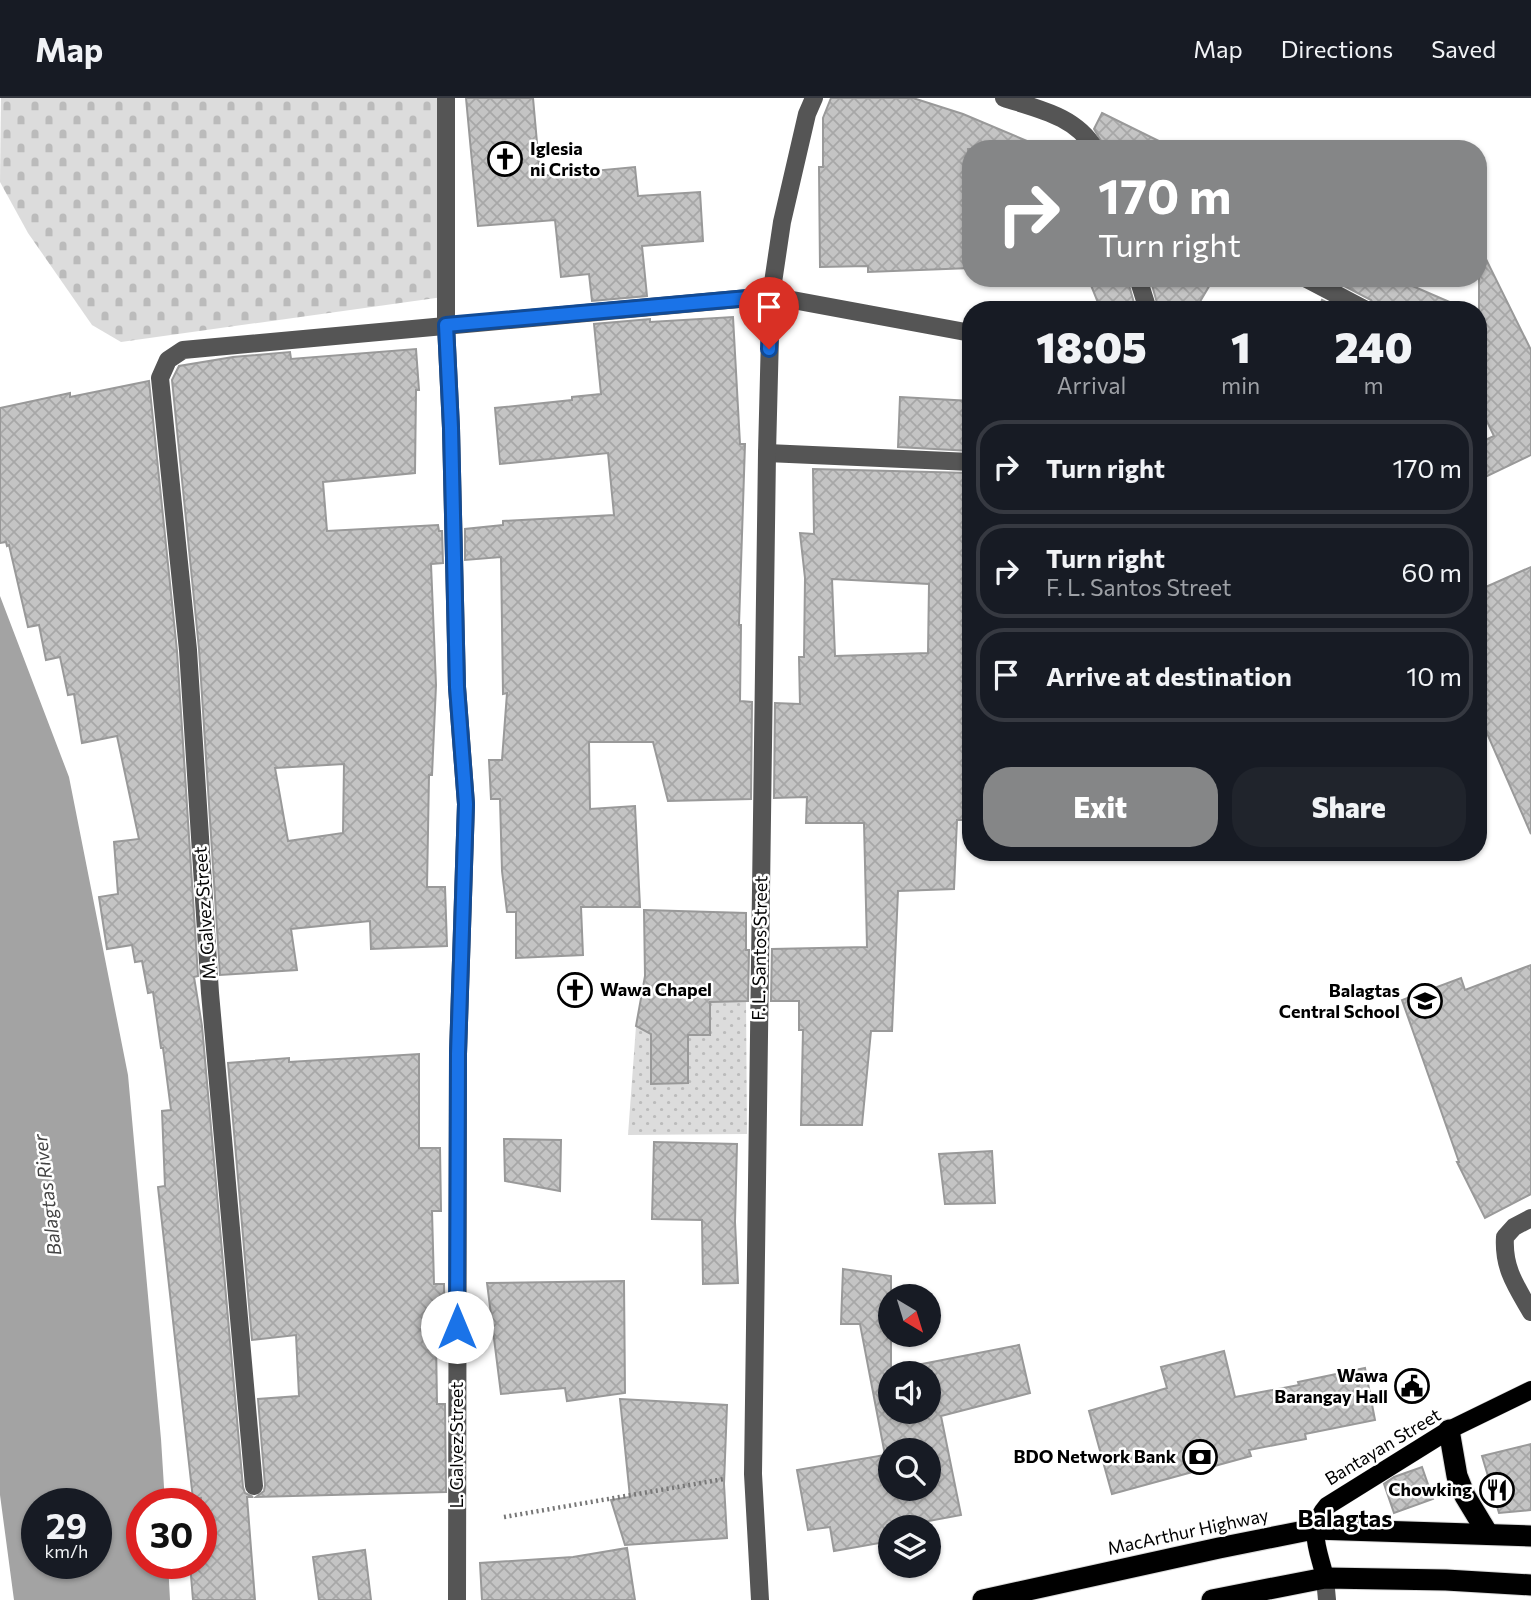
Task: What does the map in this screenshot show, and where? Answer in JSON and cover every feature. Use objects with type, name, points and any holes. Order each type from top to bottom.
[{"type":"highway","points":[[1449,1430],[1457,1476],[1465,1496],[1488,1534]]},
{"type":"highway","name":"MacArthur Highway","points":[[983,1600],[1314,1530],[1531,1536]]},
{"type":"highway","points":[[1212,1600],[1325,1578],[1446,1580],[1531,1585]]},
{"type":"main road","name":"Bantayan Street","points":[[1314,1530],[1318,1516],[1327,1506],[1449,1430],[1531,1390]]},
{"type":"main road","points":[[1314,1530],[1325,1578]]},
{"type":"street","name":"L. Galvez Street","points":[[446,98],[446,325],[457,687],[466,804],[458,1054],[457,1600]]},
{"type":"street","name":"F. L. Santos Street","points":[[760,1600],[753,1474],[771,296],[782,222],[807,114],[814,98]]},
{"type":"street","points":[[1004,98],[1057,115],[1080,128],[1089,140]]},
{"type":"street","points":[[1322,287],[1349,301]]},
{"type":"street","points":[[446,325],[771,296],[962,331]]},
{"type":"street","name":"M. Galvez Street","points":[[254,1486],[210,993],[188,650],[160,378],[168,360],[183,350],[446,325]]},
{"type":"street","points":[[767,453],[962,462]]},
{"type":"street","points":[[1531,1218],[1514,1227],[1505,1237],[1504,1255],[1510,1274],[1531,1312]]},
{"type":"street","points":[[1325,1578],[1327,1600]]},
{"type":"path","points":[[504,1517],[753,1474]]},
{"type":"green space","points":[[1,98],[441,98],[450,296],[121,342],[92,325],[28,233],[0,182]]},
{"type":"green space","points":[[746,1001],[747,1134],[628,1135],[636,1026],[651,1034],[688,1083],[688,1035],[710,1002]]},
{"type":"water","name":"Balagtas River","points":[[0,596],[69,777],[128,1075],[164,1488],[126,1488],[126,1579],[169,1579],[170,1600],[14,1600],[0,1495]]},
{"type":"building","points":[[466,98],[533,98],[540,176],[635,167],[638,196],[700,192],[703,241],[642,246],[647,296],[592,301],[589,274],[561,277],[555,220],[478,226]]},
{"type":"building","points":[[831,98],[913,98],[963,114],[1025,140],[962,140],[962,268],[868,272],[868,266],[820,267],[819,167],[823,167],[823,118]]},
{"type":"building","points":[[1102,113],[1157,140],[1101,140],[1094,129]]},
{"type":"building","points":[[1487,261],[1531,350],[1531,455],[1487,476],[1487,439],[1494,436],[1487,422],[1487,301],[1479,301],[1479,287],[1487,287]]},
{"type":"building","points":[[1092,287],[1130,287],[1133,301],[1097,301]]},
{"type":"building","points":[[1153,287],[1209,287],[1200,301],[1156,301]]},
{"type":"building","points":[[1346,287],[1415,287],[1447,301],[1372,301]]},
{"type":"building","points":[[733,317],[740,444],[745,444],[739,625],[740,701],[752,702],[751,799],[668,801],[653,742],[589,742],[590,809],[635,806],[640,907],[581,907],[583,955],[516,958],[516,912],[507,912],[502,871],[500,799],[491,799],[489,760],[502,760],[507,693],[503,694],[501,557],[465,560],[465,529],[503,525],[503,521],[614,515],[608,453],[500,464],[495,408],[572,400],[572,397],[601,394],[594,324],[650,319],[650,322]]},
{"type":"building","points":[[416,349],[419,390],[416,390],[415,473],[323,482],[327,531],[438,525],[439,531],[442,531],[443,563],[431,564],[436,685],[432,775],[429,775],[427,887],[445,887],[447,946],[371,949],[370,921],[291,929],[297,970],[220,975],[199,649],[172,380],[179,366],[233,357],[290,352],[291,359]],"holes":[[[344,764],[343,833],[288,841],[275,768]]]},
{"type":"building","points":[[149,381],[177,651],[198,976],[194,977],[202,1026],[243,1487],[245,1493],[253,1497],[247,1497],[255,1600],[193,1600],[191,1579],[217,1579],[217,1488],[192,1488],[158,1187],[165,1186],[162,1111],[171,1110],[153,992],[148,993],[142,961],[135,962],[132,945],[107,949],[99,897],[118,894],[114,842],[139,839],[117,736],[82,743],[74,694],[68,695],[60,657],[46,660],[39,625],[28,627],[9,545],[7,546],[6,542],[0,543],[0,408],[70,393],[70,397]]},
{"type":"building","points":[[900,397],[962,400],[962,451],[898,447]]},
{"type":"building","points":[[813,469],[962,473],[962,820],[957,820],[954,889],[898,891],[892,1031],[871,1031],[862,1125],[801,1125],[803,1030],[799,1030],[799,1001],[771,1001],[772,949],[867,947],[864,823],[806,823],[807,797],[774,798],[775,703],[800,704],[799,657],[804,657],[805,578],[800,533],[814,534]],"holes":[[[832,579],[929,584],[928,653],[835,656]]]},
{"type":"building","points":[[1531,567],[1531,834],[1487,733],[1487,586]]},
{"type":"building","points":[[644,910],[746,913],[746,950],[749,950],[748,1001],[710,1002],[710,1035],[688,1035],[688,1083],[651,1084],[651,1034],[636,1026],[645,976]]},
{"type":"building","points":[[1531,965],[1531,1194],[1485,1218],[1457,1162],[1402,1000],[1461,978],[1465,990]]},
{"type":"building","points":[[419,1054],[419,1148],[440,1148],[441,1211],[432,1211],[434,1284],[444,1284],[445,1338],[436,1339],[437,1404],[445,1404],[446,1492],[256,1497],[264,1491],[265,1485],[258,1399],[299,1396],[296,1335],[252,1340],[228,1063],[289,1058],[289,1062]]},
{"type":"building","points":[[504,1139],[561,1140],[560,1191],[505,1181]]},
{"type":"building","points":[[654,1142],[737,1144],[735,1222],[738,1283],[703,1284],[702,1220],[652,1219]]},
{"type":"building","points":[[992,1151],[995,1203],[945,1204],[939,1154]]},
{"type":"building","points":[[843,1269],[891,1276],[891,1284],[878,1284],[878,1348],[891,1348],[891,1361],[878,1361],[878,1418],[860,1324],[841,1324]]},
{"type":"building","points":[[624,1281],[625,1393],[567,1401],[565,1388],[501,1394],[487,1283]]},
{"type":"building","points":[[1019,1345],[1030,1393],[941,1416],[941,1361],[937,1361]]},
{"type":"building","points":[[1224,1351],[1235,1397],[1299,1385],[1298,1382],[1365,1368],[1375,1420],[1305,1434],[1306,1439],[1249,1450],[1251,1456],[1112,1494],[1089,1411],[1167,1388],[1161,1367]]},
{"type":"building","points":[[620,1399],[727,1405],[724,1484],[727,1538],[625,1545],[611,1500],[630,1497]]},
{"type":"building","points":[[941,1416],[961,1515],[941,1519],[941,1515],[878,1515],[878,1543],[834,1551],[830,1527],[808,1530],[797,1470],[878,1456],[878,1501],[941,1501],[941,1438],[882,1438],[879,1424],[941,1424]]},
{"type":"building","points":[[1531,1444],[1531,1510],[1499,1513],[1482,1456]]},
{"type":"building","points":[[1422,1467],[1433,1499],[1394,1513],[1384,1484],[1394,1477]]},
{"type":"building","points":[[627,1548],[635,1600],[482,1600],[480,1563],[573,1557]]},
{"type":"building","points":[[365,1550],[371,1600],[319,1600],[313,1557]]},
{"type":"place","name":"Iglesia ni Cristo","points":[[505,159]]},
{"type":"place","name":"Wawa Chapel","points":[[575,990]]},
{"type":"place","name":"Balagtas Central School","points":[[1425,1001]]},
{"type":"place","name":"Wawa Barangay Hall","points":[[1412,1386]]},
{"type":"place","name":"BDO Network Bank","points":[[1200,1457]]},
{"type":"place","name":"Chowking","points":[[1497,1490]]},
{"type":"district","name":"Balagtas","points":[[1345,1519]]},
{"type":"route","points":[[457,1327],[458,1054],[466,804],[457,687],[446,325],[771,296],[769,349]]}]
